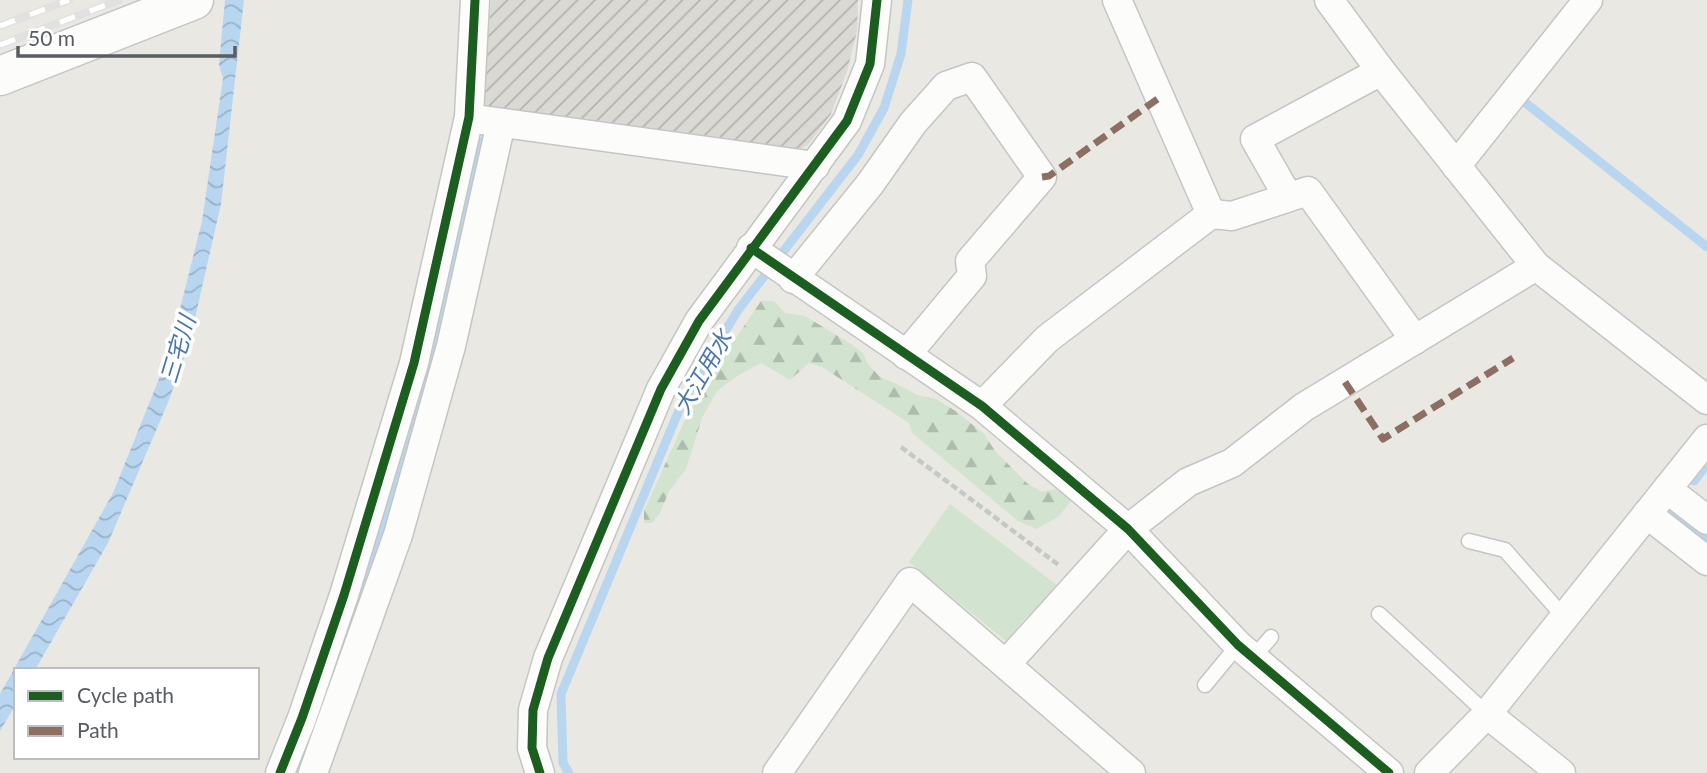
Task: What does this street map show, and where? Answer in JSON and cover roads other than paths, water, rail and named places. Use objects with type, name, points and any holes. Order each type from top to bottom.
[{"type":"street","points":[[0,76],[194,0]]},
{"type":"street","points":[[280,773],[302,719],[344,595],[414,363],[468,117],[475,0]]},
{"type":"street","points":[[770,263],[815,166],[847,121],[870,64],[877,0]]},
{"type":"street","points":[[1117,0],[1211,214]]},
{"type":"street","points":[[1329,0],[1381,71],[1536,266],[1707,400]]},
{"type":"street","points":[[1456,166],[1588,0]]},
{"type":"street","points":[[1288,197],[1255,139],[1381,71]]},
{"type":"street","points":[[540,773],[532,748],[533,710],[548,658],[661,389],[699,321],[870,184],[913,123],[946,86],[972,77],[1042,177],[970,261],[972,276],[906,355]]},
{"type":"street","points":[[468,117],[815,166]]},
{"type":"street","points":[[313,773],[398,535],[451,346],[500,123]]},
{"type":"street","points":[[982,406],[1046,339],[1211,214],[1232,216],[1308,191],[1415,340]]},
{"type":"street","points":[[770,263],[982,406],[1128,529],[1389,773]]},
{"type":"street","points":[[1006,664],[1128,529],[1188,482],[1232,463],[1304,407],[1536,266]]},
{"type":"street","points":[[1429,773],[1487,714],[1707,439]]},
{"type":"street","points":[[1667,489],[1707,520]]},
{"type":"street","points":[[1647,514],[1707,561]]},
{"type":"street","points":[[777,773],[910,582],[1131,773]]},
{"type":"street","points":[[1487,714],[1561,773]]},
{"type":"lane","points":[[1469,541],[1505,550],[1564,617]]},
{"type":"lane","points":[[1379,614],[1487,714]]},
{"type":"lane","points":[[1205,685],[1254,646]]},
{"type":"water","name":"三宅川","points":[[225,0],[244,0],[221,204],[190,340],[169,400],[108,543],[36,668],[15,668],[113,493],[161,374],[202,221],[223,78],[219,65]]},
{"type":"water","points":[[14,669],[14,707],[0,731],[0,694]]},
{"type":"waterway","name":"大江用水","points":[[569,773],[563,763],[561,694],[682,403],[738,310],[858,155],[884,108],[901,54],[908,0]]},
{"type":"waterway","points":[[1527,104],[1707,247]]},
{"type":"waterway","points":[[337,658],[369,572],[436,350],[483,141]]},
{"type":"waterway","points":[[1694,481],[1707,464]]},
{"type":"waterway","points":[[1671,510],[1707,538]]},
{"type":"railway","points":[[0,26],[69,0]]},
{"type":"railway","points":[[0,45],[119,0]]}]
